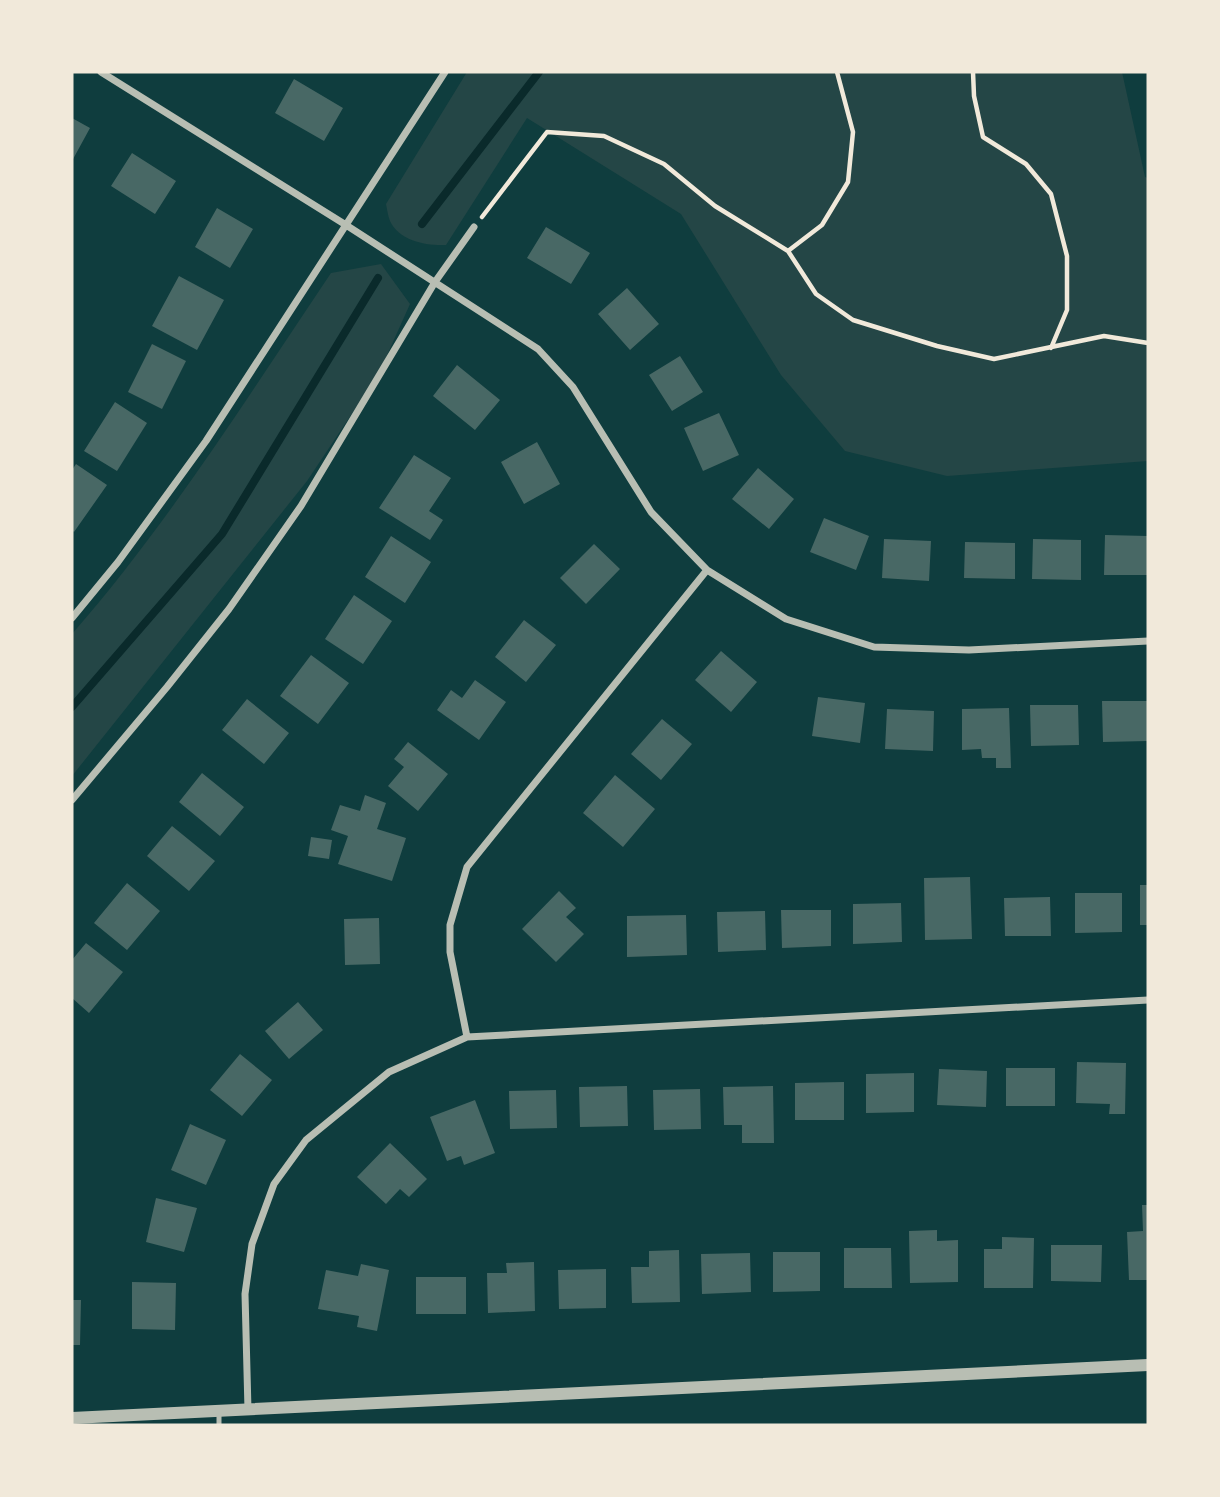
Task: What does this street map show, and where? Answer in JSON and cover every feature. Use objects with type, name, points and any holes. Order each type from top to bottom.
[{"type":"street","points":[[101,72],[538,349],[573,387],[651,512],[707,569],[786,619],[874,647],[969,650],[1148,641]]},
{"type":"street","points":[[72,618],[118,562],[206,441],[445,72]]},
{"type":"street","points":[[72,800],[229,609],[301,506],[435,282],[474,227]]},
{"type":"street","points":[[467,1037],[450,952],[450,925],[467,867],[707,569]]},
{"type":"street","points":[[248,1410],[245,1294],[252,1244],[274,1184],[306,1140],[388,1072],[467,1037],[1148,1000]]},
{"type":"street","points":[[72,1418],[1148,1364]]},
{"type":"lane","points":[[219,1411],[219,1425]]},
{"type":"path","points":[[788,251],[822,225],[848,182],[853,132],[837,72]]},
{"type":"path","points":[[973,72],[974,96],[983,137],[1026,164],[1051,194],[1067,256],[1067,310],[1050,348]]},
{"type":"path","points":[[474,227],[547,132],[604,136],[664,164],[715,206],[788,251],[816,294],[853,320],[937,346],[994,359],[1104,336],[1148,343]]},
{"type":"shaded area","points":[[467,72],[1122,72],[1145,177],[1148,178],[1148,461],[947,476],[845,451],[781,375],[681,214],[527,118],[446,245],[422,243],[407,238],[394,228],[386,204]]},
{"type":"shaded area","points":[[381,264],[410,304],[379,373],[307,481],[72,776],[72,634],[108,592],[175,503],[331,273]]},
{"type":"building","points":[[294,79],[343,108],[324,141],[275,113]]},
{"type":"building","points":[[72,118],[90,128],[72,161]]},
{"type":"building","points":[[132,153],[176,181],[155,214],[111,186]]},
{"type":"building","points":[[217,208],[253,229],[230,268],[195,247]]},
{"type":"building","points":[[546,227],[590,253],[571,284],[527,258]]},
{"type":"building","points":[[179,276],[224,300],[197,350],[152,326]]},
{"type":"building","points":[[627,288],[659,324],[630,350],[598,314]]},
{"type":"building","points":[[152,344],[186,361],[162,409],[128,392]]},
{"type":"building","points":[[680,356],[703,392],[672,411],[649,375]]},
{"type":"building","points":[[457,365],[500,400],[475,430],[433,396]]},
{"type":"building","points":[[115,402],[147,423],[117,471],[84,451]]},
{"type":"building","points":[[719,413],[739,455],[703,471],[684,428]]},
{"type":"building","points":[[537,442],[560,484],[524,504],[501,462]]},
{"type":"building","points":[[414,455],[451,478],[429,511],[443,520],[430,540],[379,508]]},
{"type":"building","points":[[76,464],[107,485],[74,532],[72,470]]},
{"type":"building","points":[[758,468],[794,499],[769,529],[732,499]]},
{"type":"building","points":[[824,518],[869,536],[856,570],[810,552]]},
{"type":"building","points":[[1105,535],[1148,536],[1148,575],[1104,575]]},
{"type":"building","points":[[391,536],[431,562],[405,603],[365,577]]},
{"type":"building","points":[[884,539],[931,541],[929,581],[882,578]]},
{"type":"building","points":[[1033,539],[1081,540],[1081,580],[1032,579]]},
{"type":"building","points":[[965,542],[1015,543],[1015,579],[964,578]]},
{"type":"building","points":[[594,544],[620,569],[586,604],[560,578]]},
{"type":"building","points":[[354,595],[392,621],[363,664],[325,639]]},
{"type":"building","points":[[524,620],[556,645],[526,682],[495,657]]},
{"type":"building","points":[[721,651],[757,682],[731,712],[695,680]]},
{"type":"building","points":[[311,655],[349,683],[318,724],[280,696]]},
{"type":"building","points":[[475,680],[506,702],[479,740],[437,710],[451,690],[462,698]]},
{"type":"building","points":[[818,697],[865,703],[860,743],[812,736]]},
{"type":"building","points":[[247,699],[289,733],[264,764],[222,730]]},
{"type":"building","points":[[1102,701],[1148,701],[1148,741],[1103,742]]},
{"type":"building","points":[[1030,705],[1078,705],[1079,745],[1031,746]]},
{"type":"building","points":[[1009,708],[1011,768],[996,768],[996,758],[982,758],[981,749],[962,750],[962,709]]},
{"type":"building","points":[[887,709],[934,711],[933,751],[885,749]]},
{"type":"building","points":[[662,719],[692,744],[661,780],[631,754]]},
{"type":"building","points":[[408,742],[448,774],[418,811],[388,786],[404,767],[394,759]]},
{"type":"building","points":[[202,773],[244,807],[220,836],[179,802]]},
{"type":"building","points":[[615,775],[655,809],[623,847],[583,813]]},
{"type":"building","points":[[365,795],[386,803],[377,829],[406,838],[392,881],[338,864],[348,836],[331,830],[340,805],[360,811]]},
{"type":"building","points":[[172,826],[215,861],[189,891],[147,856]]},
{"type":"building","points":[[311,837],[332,840],[329,859],[308,856]]},
{"type":"building","points":[[970,877],[972,939],[925,940],[924,878]]},
{"type":"building","points":[[127,883],[160,911],[127,950],[94,923]]},
{"type":"building","points":[[1140,885],[1148,885],[1148,925],[1140,925]]},
{"type":"building","points":[[559,891],[576,908],[566,917],[584,934],[556,962],[522,929]]},
{"type":"building","points":[[1075,893],[1122,893],[1122,932],[1075,933]]},
{"type":"building","points":[[1050,897],[1051,936],[1005,936],[1004,898]]},
{"type":"building","points":[[901,903],[902,942],[853,944],[853,904]]},
{"type":"building","points":[[781,910],[831,910],[831,946],[782,948]]},
{"type":"building","points":[[765,911],[766,950],[718,952],[717,912]]},
{"type":"building","points":[[686,915],[687,955],[627,957],[627,916]]},
{"type":"building","points":[[379,918],[380,964],[345,965],[344,919]]},
{"type":"building","points":[[86,943],[123,972],[89,1013],[72,998],[72,960]]},
{"type":"building","points":[[298,1002],[323,1030],[289,1059],[265,1031]]},
{"type":"building","points":[[240,1054],[272,1080],[242,1116],[210,1090]]},
{"type":"building","points":[[1077,1062],[1126,1063],[1125,1114],[1109,1114],[1110,1104],[1076,1103]]},
{"type":"building","points":[[1006,1068],[1055,1068],[1055,1106],[1006,1106]]},
{"type":"building","points":[[939,1069],[987,1071],[986,1107],[937,1105]]},
{"type":"building","points":[[914,1073],[914,1112],[866,1113],[866,1074]]},
{"type":"building","points":[[844,1082],[844,1120],[795,1120],[795,1083]]},
{"type":"building","points":[[627,1086],[628,1126],[580,1127],[579,1087]]},
{"type":"building","points":[[773,1086],[774,1143],[742,1143],[742,1125],[724,1125],[723,1087]]},
{"type":"building","points":[[700,1089],[701,1129],[654,1130],[653,1090]]},
{"type":"building","points":[[556,1090],[557,1128],[510,1129],[509,1091]]},
{"type":"building","points":[[475,1100],[495,1153],[464,1165],[461,1156],[447,1161],[430,1117]]},
{"type":"building","points":[[190,1124],[226,1140],[206,1185],[171,1170]]},
{"type":"building","points":[[390,1143],[427,1179],[409,1197],[400,1189],[386,1204],[357,1177]]},
{"type":"building","points":[[156,1198],[197,1208],[184,1252],[146,1242]]},
{"type":"building","points":[[1142,1205],[1148,1205],[1148,1280],[1129,1280],[1127,1232],[1143,1231]]},
{"type":"building","points":[[937,1230],[937,1241],[958,1240],[958,1282],[910,1283],[909,1231]]},
{"type":"building","points":[[1002,1237],[1034,1238],[1033,1288],[984,1288],[984,1249],[1002,1249]]},
{"type":"building","points":[[1051,1245],[1102,1245],[1101,1282],[1051,1281]]},
{"type":"building","points":[[844,1248],[891,1248],[892,1288],[844,1288]]},
{"type":"building","points":[[679,1250],[680,1302],[632,1303],[631,1267],[649,1267],[649,1251]]},
{"type":"building","points":[[773,1252],[820,1252],[820,1291],[773,1292]]},
{"type":"building","points":[[750,1253],[751,1292],[702,1294],[701,1254]]},
{"type":"building","points":[[534,1262],[535,1311],[488,1313],[487,1273],[507,1273],[506,1263]]},
{"type":"building","points":[[361,1264],[389,1270],[377,1331],[357,1327],[359,1316],[318,1309],[326,1270],[358,1276]]},
{"type":"building","points":[[606,1269],[606,1308],[559,1309],[558,1270]]},
{"type":"building","points":[[416,1277],[466,1277],[466,1314],[416,1314]]},
{"type":"building","points":[[132,1282],[176,1283],[175,1330],[132,1329]]},
{"type":"building","points":[[72,1300],[81,1300],[80,1345],[72,1345]]},
{"type":"waterway","points":[[422,224],[539,72]]},
{"type":"waterway","points":[[72,707],[222,534],[378,278]]}]
